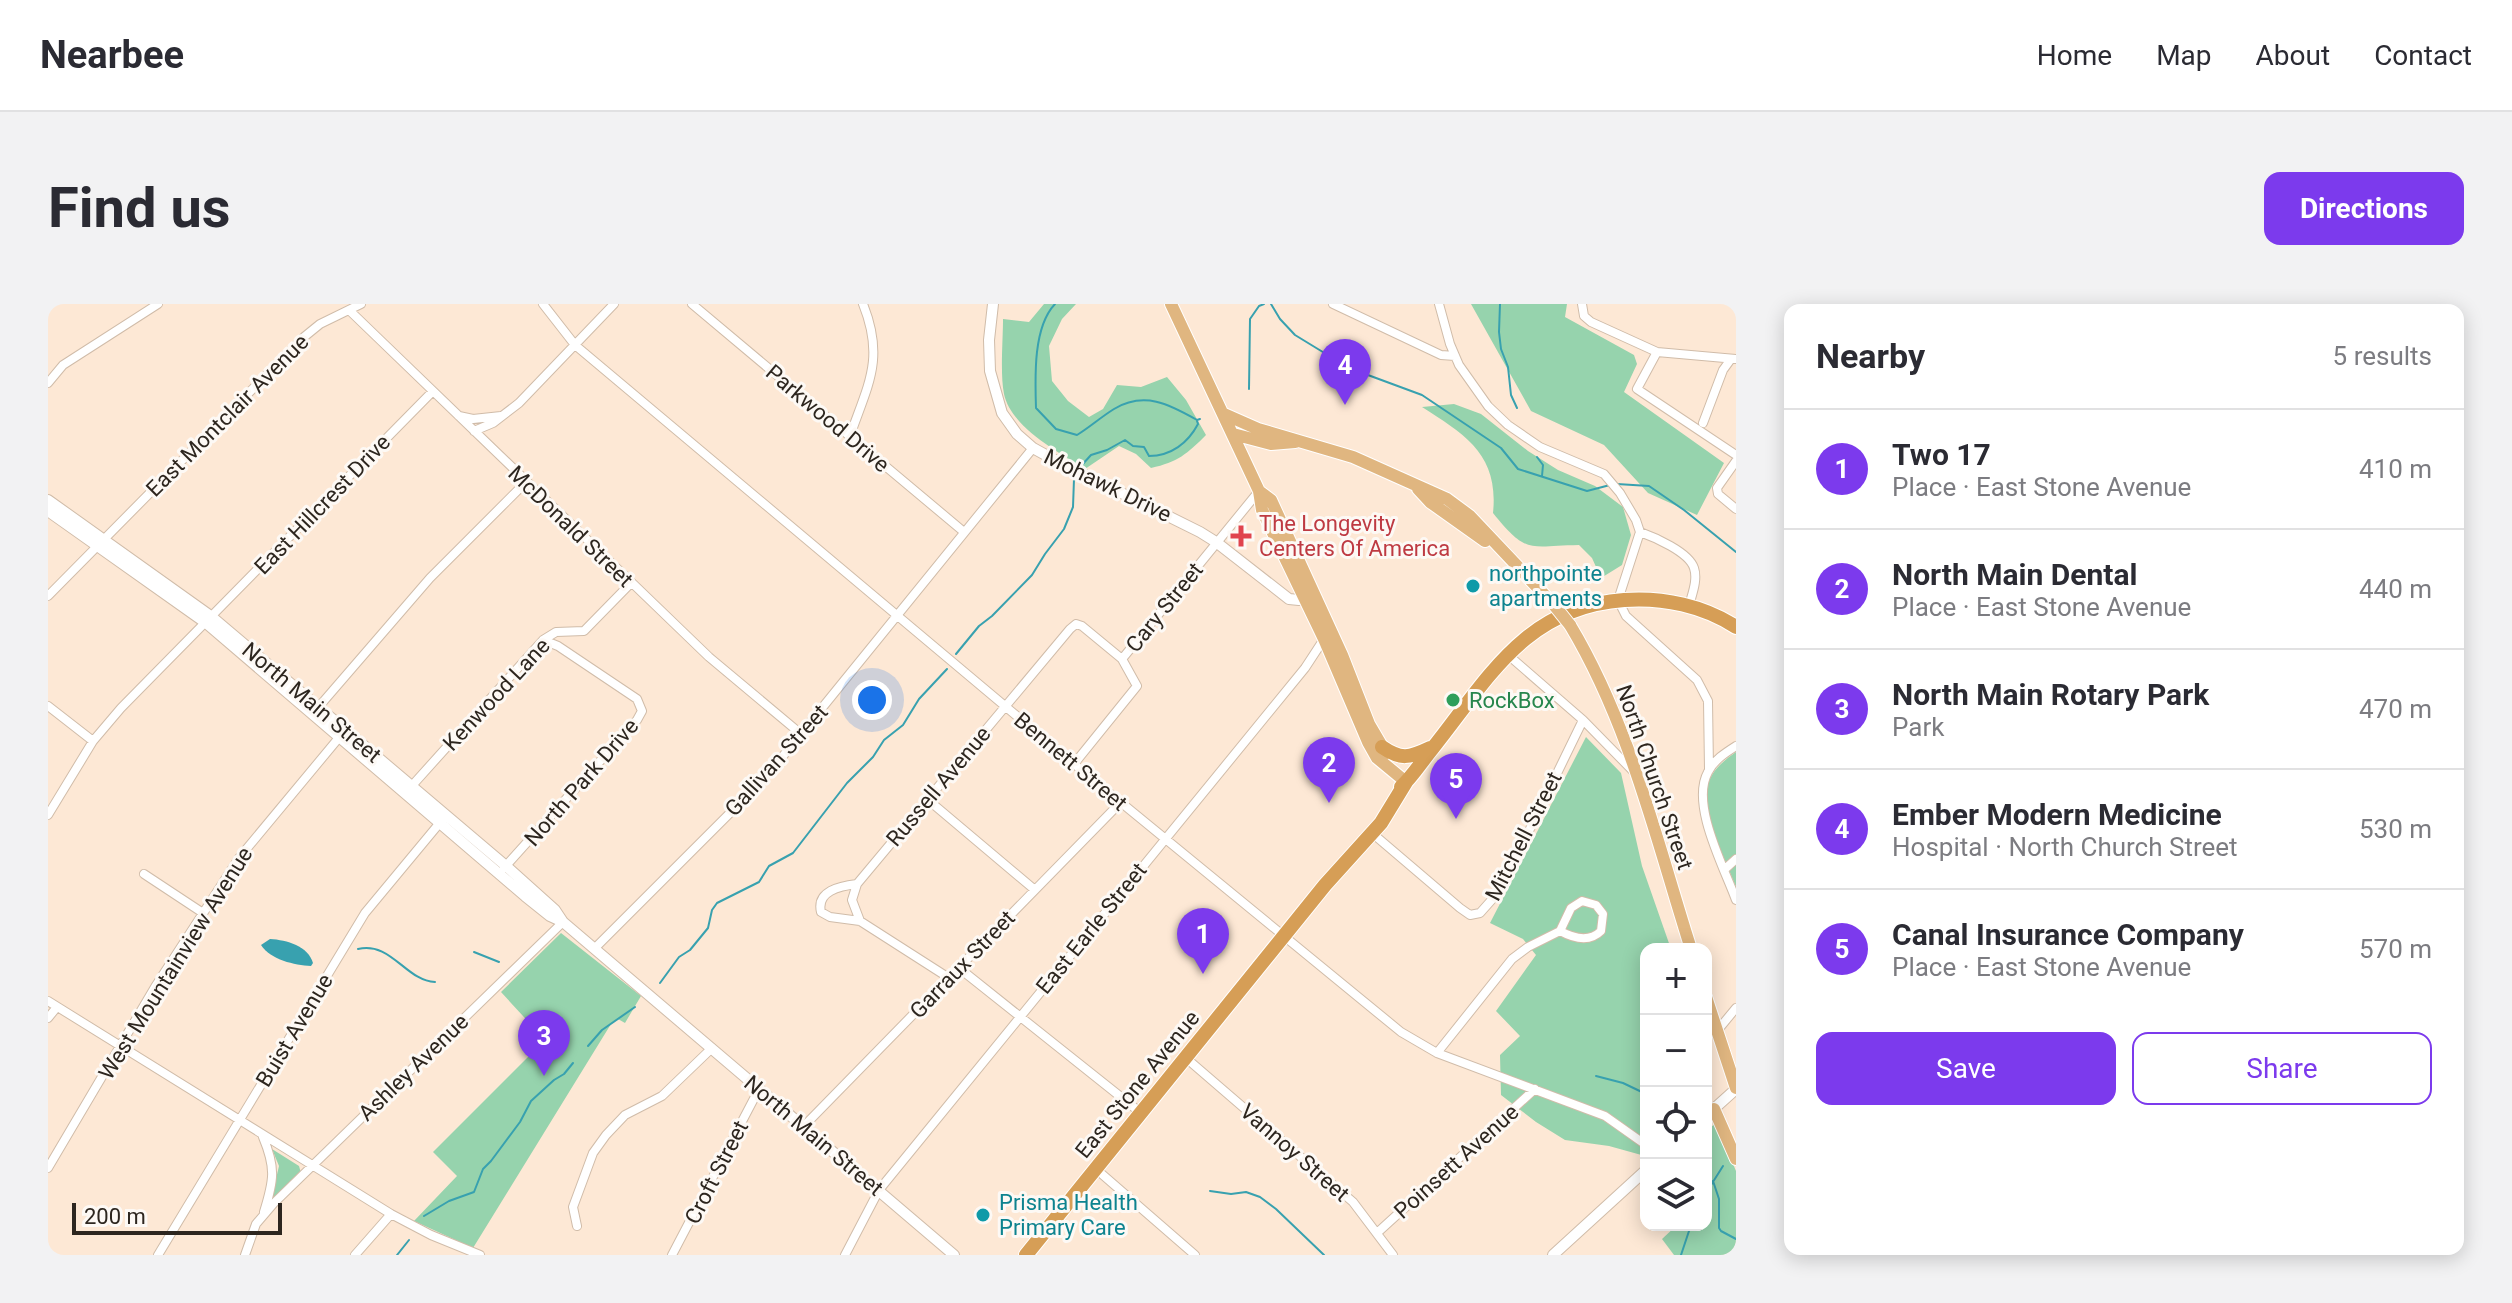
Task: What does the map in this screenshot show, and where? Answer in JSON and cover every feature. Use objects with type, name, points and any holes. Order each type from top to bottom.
[{"type":"highway","name":"East Stone Avenue","points":[[1341,866],[1368,825],[1507,654],[1548,622],[1580,608],[1618,600],[1649,599],[1689,606],[1736,627]]},
{"type":"highway","points":[[1382,747],[1397,757],[1416,755],[1434,747]]},
{"type":"highway","name":"East Stone Avenue","points":[[1026,1255],[1341,866],[1372,833],[1406,782]]},
{"type":"main road","points":[[1171,304],[1259,491],[1262,510],[1310,596],[1369,724],[1406,782]]},
{"type":"main road","name":"North Church Street","points":[[1224,414],[1258,429],[1365,462],[1447,499],[1470,516],[1554,605],[1570,625],[1613,707],[1689,943]]},
{"type":"main road","name":"North Church Street","points":[[1233,434],[1271,444],[1302,441]]},
{"type":"main road","name":"North Church Street","points":[[1417,487],[1439,509],[1489,544],[1506,552]]},
{"type":"main road","points":[[1439,509],[1444,505],[1449,507],[1485,532]]},
{"type":"main road","points":[[1310,596],[1324,639],[1368,742],[1377,758],[1406,782]]},
{"type":"main road","points":[[1712,1015],[1735,1085]]},
{"type":"main road","points":[[1712,1116],[1736,1159]]},
{"type":"street","points":[[48,383],[63,365],[158,304]]},
{"type":"street","name":"East Montclair Avenue","points":[[48,596],[304,337],[320,324],[361,304]]},
{"type":"street","name":"Bennett Street","points":[[543,304],[575,345],[1074,764],[1388,1022],[1437,1053],[1605,1116],[1640,1141]]},
{"type":"street","points":[[474,431],[519,403],[614,304]]},
{"type":"street","name":"Parkwood Drive","points":[[692,304],[964,532]]},
{"type":"street","points":[[850,436],[875,357],[873,330],[863,304]]},
{"type":"street","name":"Mohawk Drive","points":[[993,304],[989,355],[993,386],[1008,423],[1033,448],[1174,517],[1216,542],[1289,599],[1299,600],[1310,596]]},
{"type":"street","points":[[1333,304],[1441,355],[1455,356]]},
{"type":"street","points":[[1439,304],[1455,356],[1477,393],[1508,425],[1551,453],[1598,471],[1610,480],[1636,520],[1640,532],[1618,600],[1626,616],[1697,680],[1708,701],[1709,769]]},
{"type":"street","points":[[1582,304],[1584,316],[1591,322],[1657,352],[1733,359]]},
{"type":"street","name":"McDonald Street","points":[[349,310],[709,657],[801,734]]},
{"type":"street","points":[[1657,352],[1637,389],[1736,458],[1717,488],[1718,494],[1736,509]]},
{"type":"street","points":[[1703,423],[1723,370],[1733,359]]},
{"type":"street","name":"East Hillcrest Drive","points":[[48,815],[93,741],[121,708],[433,391]]},
{"type":"street","points":[[458,416],[473,419],[502,416]]},
{"type":"street","name":"Gallivan Street","points":[[595,948],[751,792],[1033,448]]},
{"type":"street","points":[[315,711],[441,566],[526,482]]},
{"type":"street","name":"Cary Street","points":[[1074,764],[1135,690],[1136,681],[1122,659],[1259,491]]},
{"type":"street","name":"North Main Street","points":[[48,500],[100,542],[209,620],[503,870],[555,910],[563,922],[954,1255]]},
{"type":"street","name":"North Main Street","points":[[48,511],[100,542]]},
{"type":"street","points":[[1640,532],[1663,542],[1691,562],[1695,570],[1689,606]]},
{"type":"street","name":"Kenwood Lane","points":[[408,790],[543,640],[556,632],[584,631],[631,583]]},
{"type":"street","name":"Russell Avenue","points":[[860,921],[824,916],[819,908],[821,899],[832,891],[857,884],[1070,629],[1076,624],[1082,626],[1122,659]]},
{"type":"street","name":"East Earle Street","points":[[845,1255],[879,1190],[1305,668],[1324,639]]},
{"type":"street","name":"North Park Drive","points":[[503,870],[642,711],[637,699],[558,646],[543,640]]},
{"type":"street","points":[[1507,654],[1583,720],[1637,775]]},
{"type":"street","points":[[1305,668],[1324,659],[1335,664]]},
{"type":"street","points":[[48,706],[93,741]]},
{"type":"street","name":"Mitchell Street","points":[[1372,833],[1460,908],[1474,916],[1485,909],[1496,895],[1583,720]]},
{"type":"street","name":"West Mountainview Avenue","points":[[48,1168],[149,998],[249,844],[343,734]]},
{"type":"street","points":[[1736,746],[1709,769],[1703,783],[1702,802],[1736,900]]},
{"type":"street","points":[[927,799],[1035,890]]},
{"type":"street","name":"Garraux Street","points":[[804,1126],[1121,802]]},
{"type":"street","name":"Buist Avenue","points":[[158,1255],[365,913],[443,819]]},
{"type":"street","points":[[1725,869],[1736,859]]},
{"type":"street","points":[[144,874],[203,913]]},
{"type":"street","points":[[857,884],[852,900],[860,921],[949,978]]},
{"type":"street","points":[[1437,1053],[1512,959],[1560,931],[1571,908],[1582,901],[1596,905],[1603,914],[1601,931],[1591,938],[1575,937],[1560,931]]},
{"type":"street","name":"Ashley Avenue","points":[[245,1255],[256,1224],[264,1214],[563,922]]},
{"type":"street","points":[[959,968],[1141,1113]]},
{"type":"street","points":[[48,1001],[391,1214],[480,1255]]},
{"type":"street","points":[[48,1018],[57,1007]]},
{"type":"street","points":[[1717,1031],[1736,1008]]},
{"type":"street","points":[[577,1226],[573,1207],[593,1153],[606,1135],[625,1115],[662,1096],[712,1048]]},
{"type":"street","name":"Vannoy Street","points":[[1186,1058],[1353,1202],[1393,1255]]},
{"type":"street","points":[[1712,1110],[1735,1085]]},
{"type":"street","name":"Croft Street","points":[[672,1255],[759,1089]]},
{"type":"street","name":"Poinsett Avenue","points":[[1377,1233],[1535,1089]]},
{"type":"street","name":"Ashley Avenue","points":[[263,1136],[273,1170],[264,1214]]},
{"type":"street","points":[[1096,1169],[1195,1255]]},
{"type":"street","points":[[1553,1255],[1640,1175]]},
{"type":"street","points":[[355,1255],[391,1214]]},
{"type":"green space","points":[[1044,304],[1076,304],[1062,319],[1049,346],[1052,381],[1068,401],[1089,417],[1103,409],[1117,385],[1141,387],[1167,377],[1186,400],[1206,435],[1182,456],[1151,468],[1136,454],[1119,446],[1085,469],[1037,438],[1016,417],[1004,394],[1003,319],[1029,322]]},
{"type":"green space","points":[[1471,304],[1567,304],[1565,317],[1634,355],[1637,364],[1624,392],[1724,463],[1697,515],[1648,493],[1604,445],[1531,411]]},
{"type":"green space","points":[[1454,404],[1481,414],[1528,451],[1558,470],[1595,486],[1623,507],[1631,535],[1622,565],[1601,578],[1592,558],[1579,545],[1530,545],[1514,536],[1493,513],[1491,476],[1485,461],[1465,438],[1422,407]]},
{"type":"green space","points":[[1586,737],[1621,773],[1642,866],[1669,943],[1640,943],[1640,1155],[1609,1146],[1565,1140],[1501,1095],[1500,1055],[1520,1036],[1496,1011],[1536,955],[1523,939],[1490,923]]},
{"type":"green space","points":[[1736,752],[1736,887],[1709,814],[1707,791],[1713,773]]},
{"type":"green space","points":[[561,933],[641,996],[625,1023],[618,1019],[611,1024],[473,1248],[414,1221],[457,1176],[433,1152],[545,1040],[501,992]]},
{"type":"green space","points":[[1716,1123],[1736,1171],[1736,1255],[1674,1255],[1662,1239],[1671,1231],[1712,1231],[1712,1126]]},
{"type":"green space","points":[[272,1149],[299,1166],[301,1173],[270,1204],[279,1166]]},
{"type":"water","points":[[270,939],[296,945],[307,952],[313,963],[311,966],[277,958],[261,945]]},
{"type":"waterway","points":[[1055,304],[1039,339],[1035,382],[1036,408],[1056,429],[1077,435],[1114,409],[1146,400],[1200,419]]},
{"type":"waterway","points":[[1249,389],[1250,319],[1264,304]]},
{"type":"waterway","points":[[1271,304],[1295,335],[1349,368],[1422,395],[1501,448],[1518,469],[1587,491],[1610,485]]},
{"type":"waterway","points":[[1500,304],[1501,349],[1517,408]]},
{"type":"waterway","points":[[1081,466],[1091,455],[1125,440],[1133,446],[1144,447],[1149,456],[1165,454],[1184,442],[1194,431],[1197,421]]},
{"type":"waterway","points":[[1537,457],[1543,465],[1542,476]]},
{"type":"waterway","points":[[956,654],[979,626],[1032,575],[1064,529],[1073,507],[1074,479]]},
{"type":"waterway","points":[[1617,484],[1649,486],[1736,552]]},
{"type":"waterway","points":[[660,983],[679,957],[690,950],[708,928],[717,903],[759,882],[769,866],[793,853],[847,783],[873,757],[884,740],[903,725],[919,699],[947,669]]},
{"type":"waterway","points":[[358,949],[380,951],[415,975],[435,982]]},
{"type":"waterway","points":[[474,952],[499,962]]},
{"type":"waterway","points":[[588,1046],[602,1030],[635,1007]]},
{"type":"waterway","points":[[424,1216],[449,1201],[474,1192],[483,1169],[520,1122],[531,1101],[573,1063]]},
{"type":"waterway","points":[[1596,1076],[1640,1091]]},
{"type":"waterway","points":[[1712,1183],[1723,1166]]},
{"type":"waterway","points":[[1713,1181],[1719,1199],[1719,1228],[1736,1239]]},
{"type":"waterway","points":[[1210,1191],[1231,1194],[1246,1192],[1260,1197],[1324,1255]]},
{"type":"waterway","points":[[1681,1255],[1689,1231]]},
{"type":"waterway","points":[[397,1255],[409,1240]]},
{"type":"place","name":"Ember Modern Medicine","points":[[1345,405]]},
{"type":"place","name":"The Longevity Centers Of America","points":[[1241,536]]},
{"type":"place","name":"northpointe apartments","points":[[1473,586]]},
{"type":"place","name":"RockBox","points":[[1453,700]]},
{"type":"place","name":"North Main Dental","points":[[1329,803]]},
{"type":"place","name":"Canal Insurance Company","points":[[1456,819]]},
{"type":"place","name":"Two 17","points":[[1203,974]]},
{"type":"place","name":"North Main Rotary Park","points":[[544,1076]]},
{"type":"place","name":"Prisma Health Primary Care","points":[[983,1215]]}]
